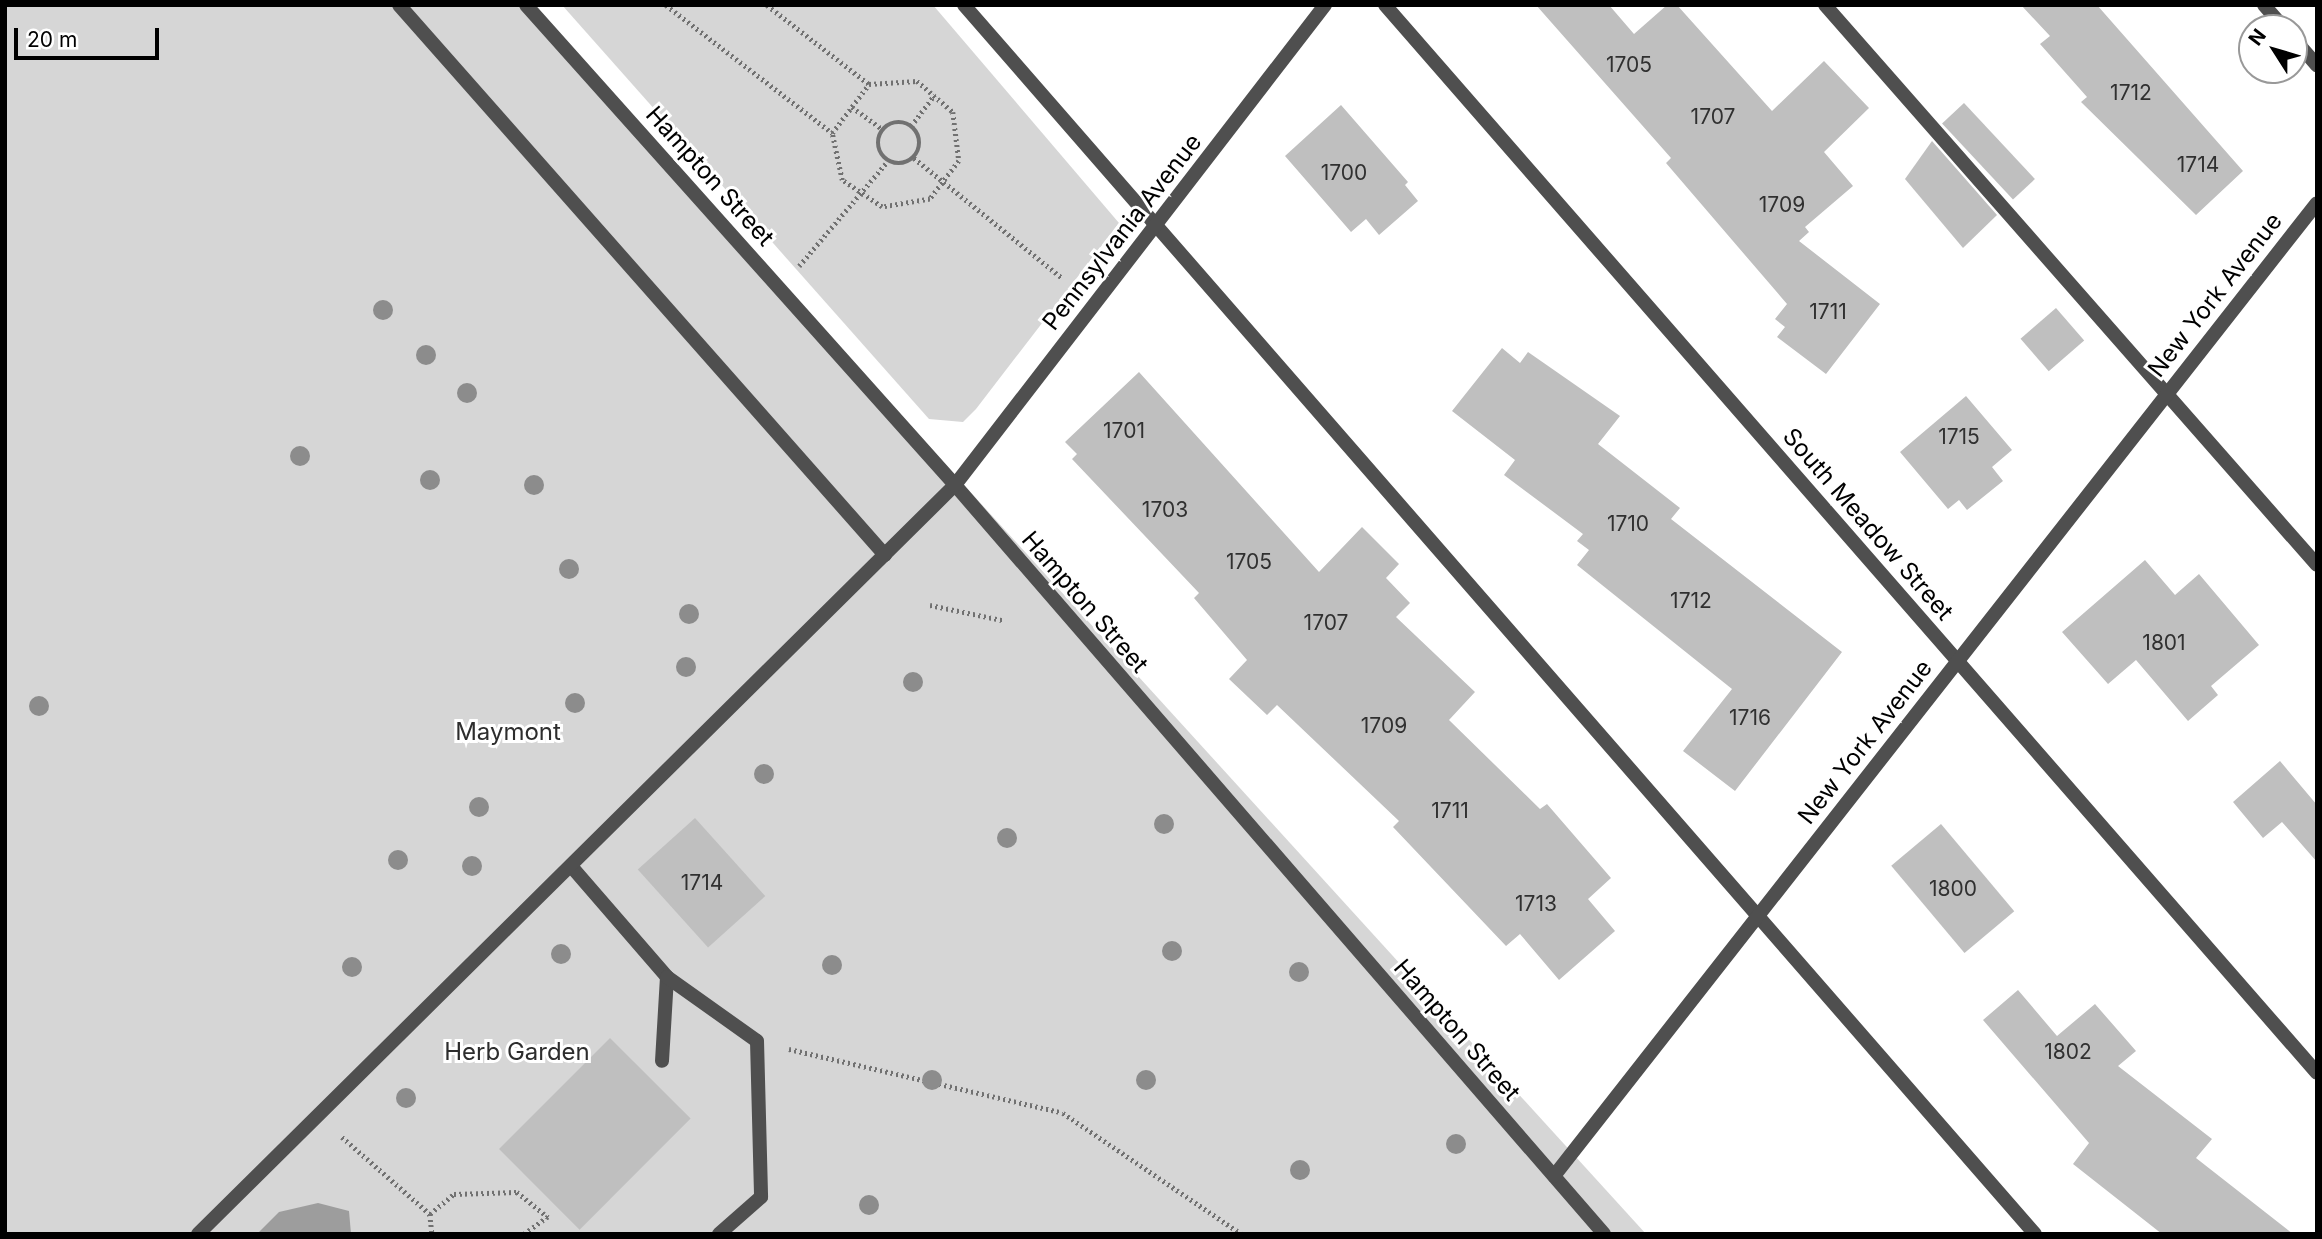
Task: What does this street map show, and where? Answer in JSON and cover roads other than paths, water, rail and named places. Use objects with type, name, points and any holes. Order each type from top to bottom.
[{"type":"street","points":[[399,5],[885,555]]},
{"type":"street","name":"Hampton Street","points":[[526,5],[955,485],[1604,1234]]},
{"type":"street","points":[[964,5],[2035,1234]]},
{"type":"street","name":"Pennsylvania Avenue","points":[[198,1234],[955,485],[1325,5]]},
{"type":"street","name":"South Meadow Street","points":[[1385,5],[2317,1073]]},
{"type":"street","points":[[1825,5],[2317,565]]},
{"type":"street","name":"New York Avenue","points":[[1554,1176],[2317,203]]},
{"type":"street","points":[[571,866],[667,977],[757,1041],[761,1197],[719,1234]]},
{"type":"street","points":[[662,1061],[667,977]]},
{"type":"park label","name":"Maymont","points":[[508,732]]},
{"type":"park label","name":"Herb Garden","points":[[517,1052]]}]
